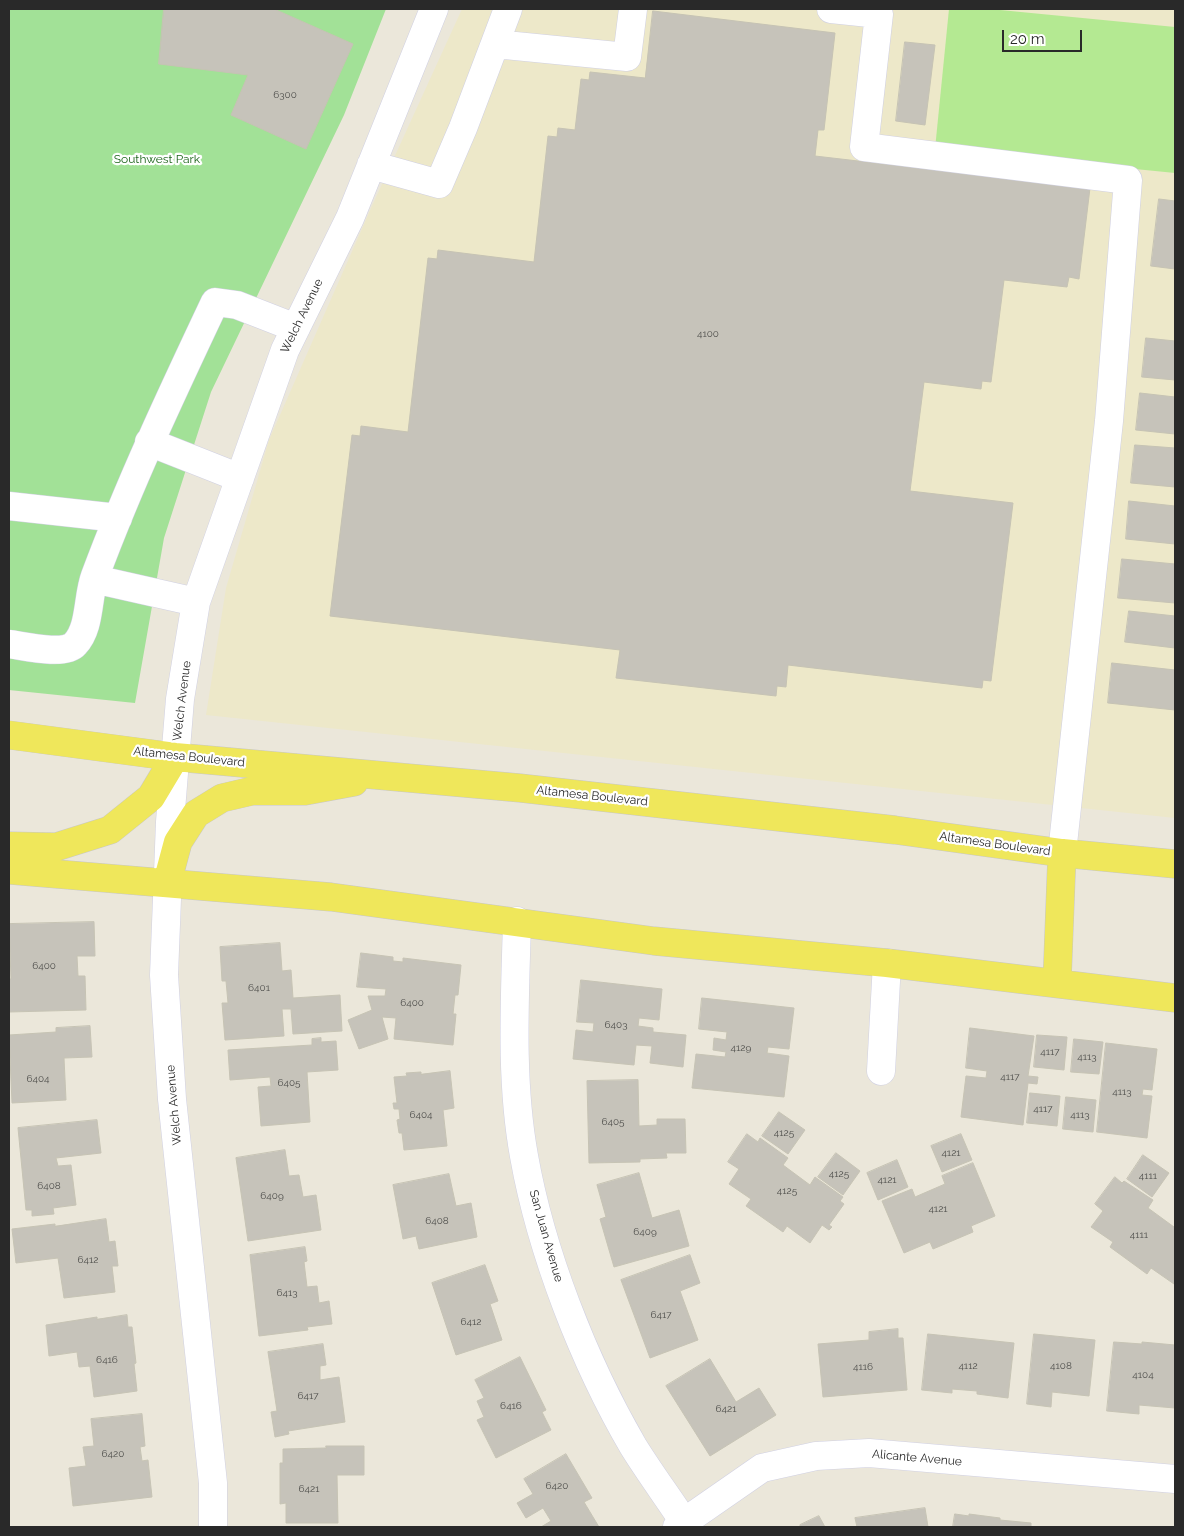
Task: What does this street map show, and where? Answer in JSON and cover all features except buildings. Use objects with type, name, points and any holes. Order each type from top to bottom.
[{"type":"main road","name":"Altamesa Boulevard","points":[[9,735],[175,757],[520,788],[896,830],[1062,853],[1175,864]]},
{"type":"main road","points":[[9,846],[56,847],[110,830],[151,797],[175,757]]},
{"type":"main road","points":[[167,883],[178,842],[196,814],[222,798],[252,791],[305,791],[388,776]]},
{"type":"main road","points":[[1057,984],[1062,853]]},
{"type":"main road","points":[[9,870],[331,897],[654,941],[887,963],[1175,998]]},
{"type":"street","name":"Welch Avenue","points":[[213,1527],[213,1484],[172,1100],[164,975],[170,822],[180,699],[196,602],[285,350],[350,218],[434,9]]},
{"type":"street","points":[[371,165],[439,184],[463,128],[508,9]]},
{"type":"street","points":[[494,44],[627,57],[633,9]]},
{"type":"street","points":[[831,9],[879,14],[864,147],[1128,180],[1109,421],[1062,853]]},
{"type":"street","points":[[9,644],[61,650],[74,646],[82,633],[94,579],[118,518],[149,442],[215,302],[237,305],[296,328]]},
{"type":"street","points":[[149,442],[240,478]]},
{"type":"street","points":[[9,506],[118,518]]},
{"type":"street","points":[[94,579],[196,602]]},
{"type":"street","name":"San Juan Avenue","points":[[517,921],[515,1032],[517,1100],[524,1155],[537,1213],[561,1289],[593,1368],[634,1446],[681,1524]]},
{"type":"street","points":[[881,1071],[887,963]]},
{"type":"street","name":"Alicante Avenue","points":[[681,1524],[762,1468],[816,1456],[869,1453],[1175,1479]]},
{"type":"shaded area","points":[[462,9],[1175,9],[1175,818],[206,715],[226,588],[269,440],[372,206]]},
{"type":"green space","name":"Southwest Park","points":[[9,9],[386,9],[344,115],[211,392],[164,538],[135,703],[9,690]]},
{"type":"green space","points":[[949,9],[990,9],[1175,27],[1175,173],[935,149]]}]
